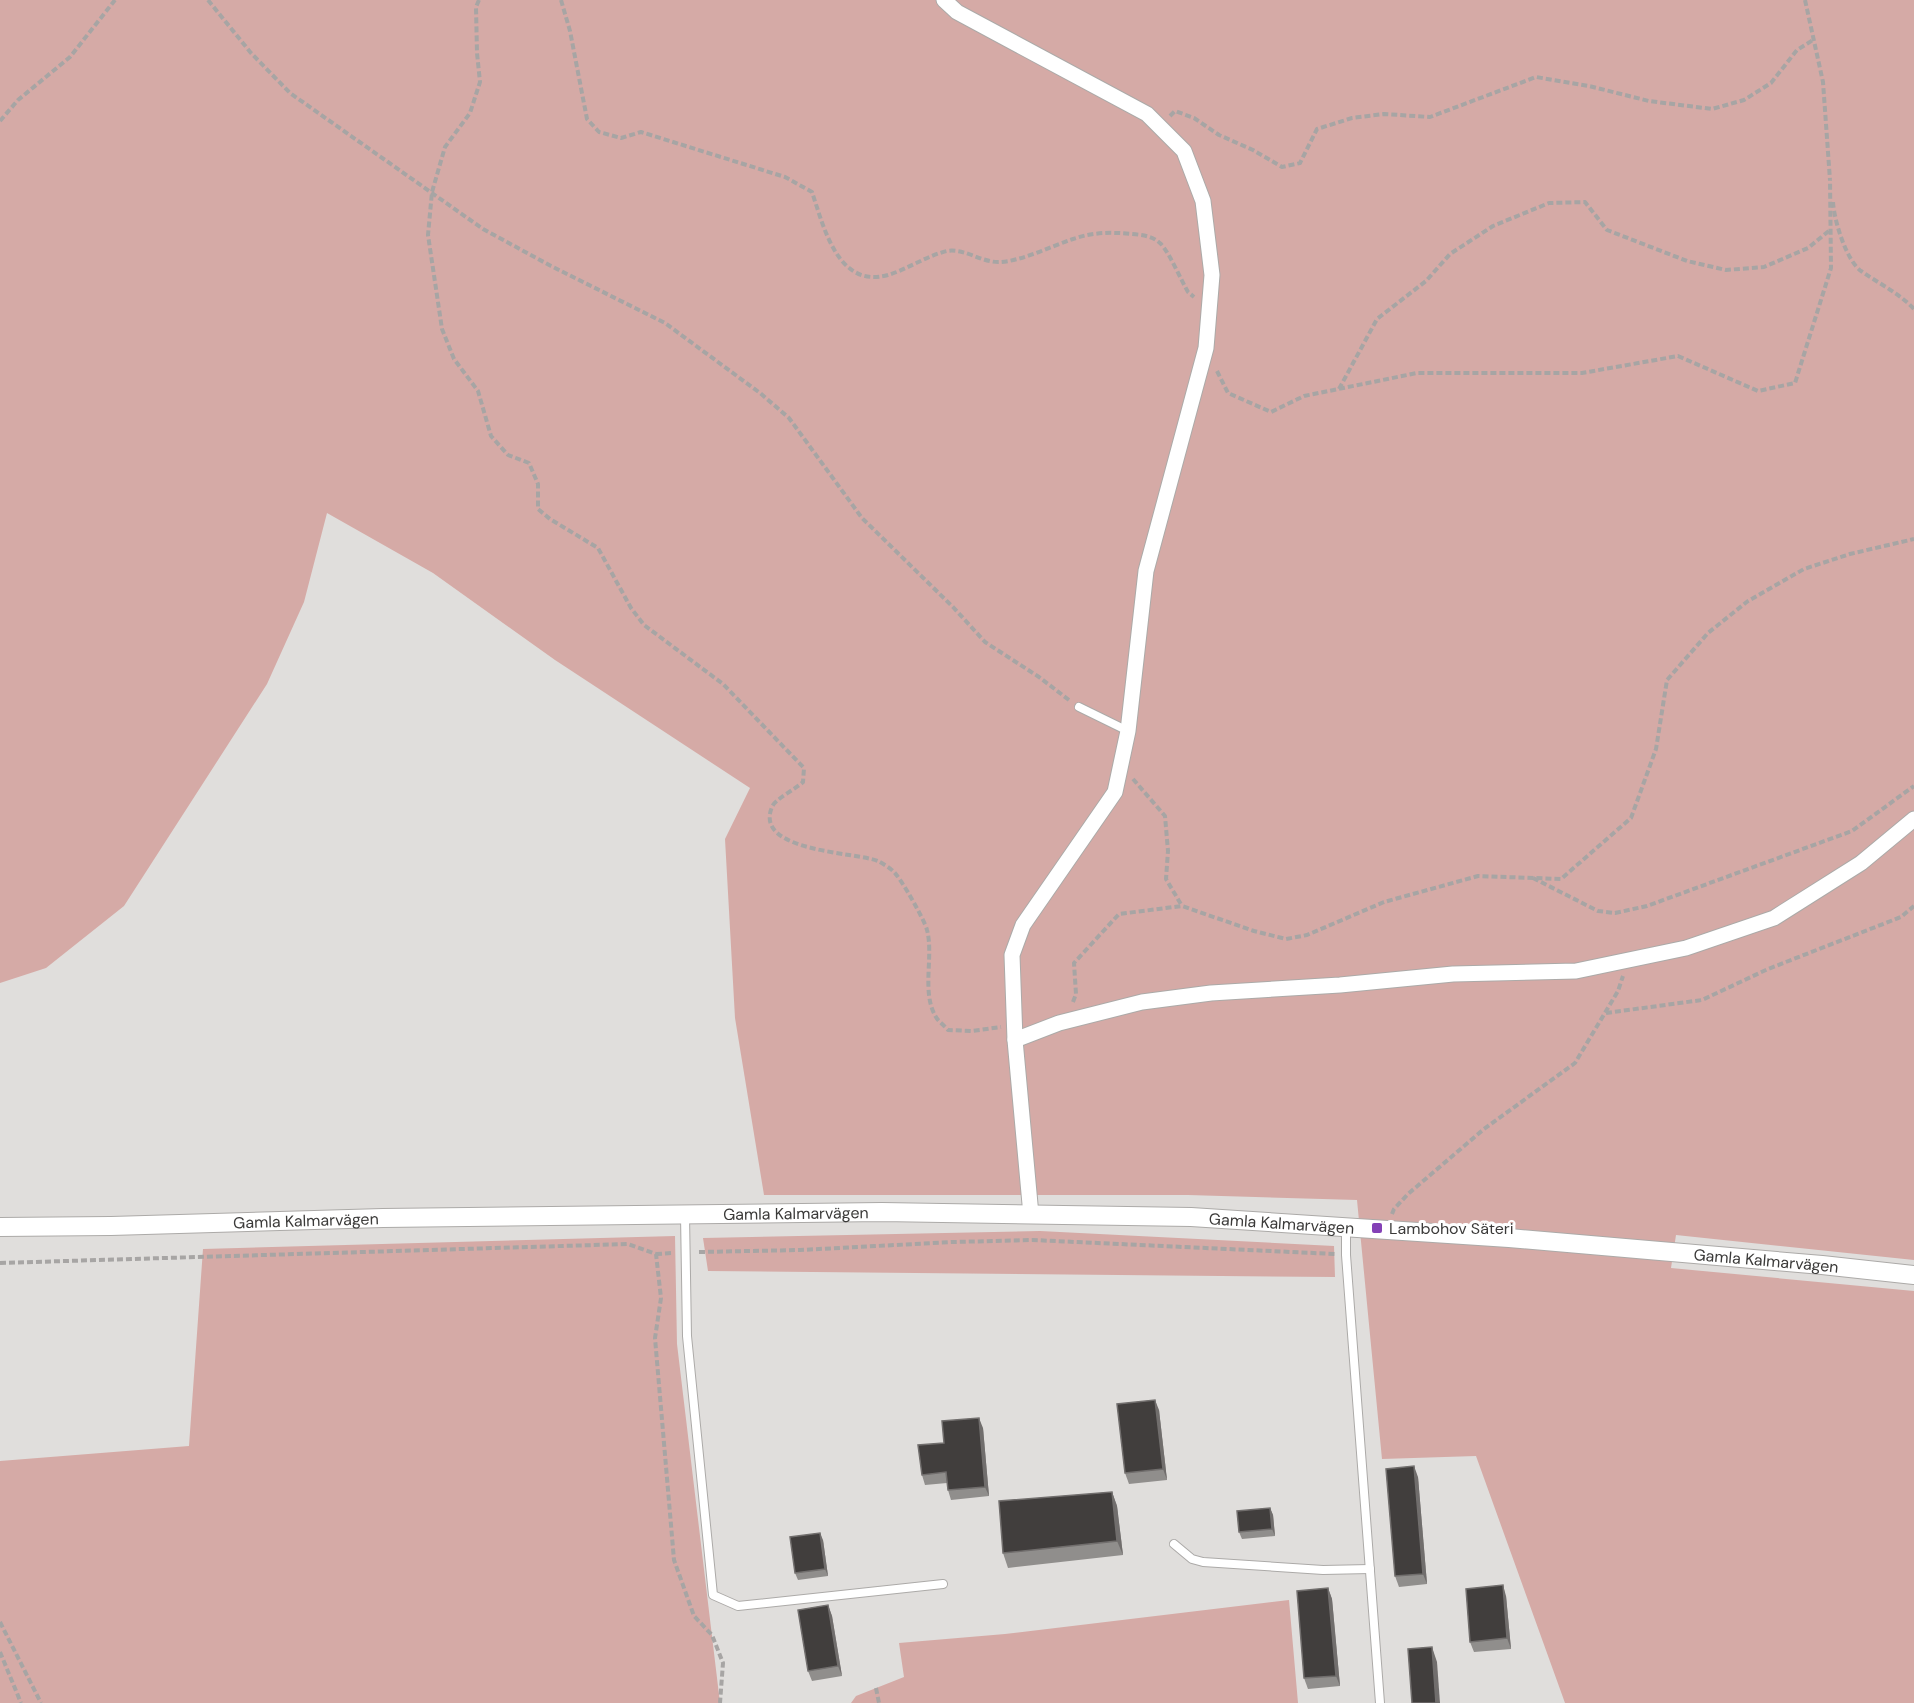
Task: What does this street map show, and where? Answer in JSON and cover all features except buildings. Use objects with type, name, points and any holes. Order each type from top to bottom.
[{"type":"street","points":[[944,0],[957,12],[1147,114],[1184,151],[1203,201],[1212,275],[1206,348],[1146,571],[1128,731],[1115,792],[1023,925],[1012,955],[1015,1032],[1031,1215]]},
{"type":"street","points":[[1015,1032],[1142,1002],[1211,993],[1340,985],[1453,974],[1576,971],[1686,948],[1774,918],[1861,863],[1914,819]]},
{"type":"street","name":"Gamla Kalmarvägen","points":[[0,1227],[383,1218],[882,1212],[1191,1217],[1386,1228],[1914,1275]]},
{"type":"lane","points":[[1079,707],[1128,731]]},
{"type":"lane","points":[[684,1214],[687,1336],[713,1595],[738,1606],[943,1584]]},
{"type":"lane","points":[[1346,1226],[1346,1255],[1380,1703]]},
{"type":"lane","points":[[1174,1544],[1192,1559],[1203,1562],[1286,1568],[1370,1569]]},
{"type":"path","points":[[0,121],[18,100],[70,57],[115,0]]},
{"type":"path","points":[[208,0],[251,52],[290,93],[483,229],[665,323],[760,393],[789,418],[862,518],[953,607],[985,642],[1039,677],[1079,707]]},
{"type":"path","points":[[479,0],[476,6],[480,82],[470,114],[445,147],[432,192],[428,235],[442,329],[454,359],[478,391],[491,436],[508,455],[529,464],[538,484],[538,509],[550,519],[598,548],[631,608],[644,625],[723,684],[804,768],[803,782],[780,798],[772,807],[771,820],[776,832],[787,840],[818,850],[877,861],[893,871],[907,890],[927,930],[930,996],[935,1017],[948,1030],[1015,1032]]},
{"type":"path","points":[[561,0],[570,31],[587,119],[599,132],[621,138],[641,132],[785,177],[813,192],[828,238],[847,268],[867,278],[889,275],[915,262],[949,250],[998,263],[1035,253],[1075,238],[1107,232],[1148,236],[1161,245],[1188,292],[1201,303],[1210,302]]},
{"type":"path","points":[[1805,0],[1823,82],[1834,216],[1846,249],[1858,269],[1880,282],[1914,309]]},
{"type":"path","points":[[1159,126],[1175,111],[1194,118],[1219,135],[1253,150],[1282,167],[1300,163],[1317,129],[1352,118],[1384,114],[1430,117],[1536,77],[1588,86],[1649,101],[1712,109],[1744,100],[1771,83],[1797,50],[1813,40]]},
{"type":"path","points":[[1206,348],[1228,393],[1271,412],[1304,396],[1417,373],[1582,373],[1678,356],[1758,391],[1795,383],[1831,268],[1830,180]]},
{"type":"path","points":[[1339,389],[1377,319],[1426,281],[1450,254],[1493,226],[1549,203],[1585,202],[1607,230],[1687,261],[1726,270],[1764,267],[1808,248],[1830,230]]},
{"type":"path","points":[[1070,1009],[1076,994],[1074,963],[1119,914],[1182,906],[1254,932],[1286,939],[1307,935],[1384,902],[1478,876],[1561,879],[1631,818],[1656,749],[1667,680],[1708,633],[1748,601],[1804,569],[1850,554],[1914,539]]},
{"type":"path","points":[[1121,765],[1165,816],[1168,851],[1166,879],[1182,906]]},
{"type":"path","points":[[1533,878],[1598,911],[1615,913],[1647,906],[1852,831],[1914,786]]},
{"type":"path","points":[[1605,1013],[1702,1000],[1768,969],[1901,917],[1914,906]]},
{"type":"path","points":[[1386,1228],[1394,1209],[1408,1194],[1484,1129],[1575,1063],[1618,991],[1628,960]]},
{"type":"path","points":[[0,1263],[628,1244],[656,1254],[1033,1240],[1346,1255]]},
{"type":"path","points":[[656,1254],[661,1298],[655,1338],[674,1560],[694,1616],[712,1635],[723,1663],[720,1703]]},
{"type":"path","points":[[0,1622],[41,1703]]},
{"type":"path","points":[[0,1652],[21,1703]]},
{"type":"path","points":[[876,1688],[879,1703]]},
{"type":"shaded area","points":[[0,0],[1914,0],[1914,1260],[1676,1235],[1671,1268],[1914,1291],[1914,1703],[1565,1703],[1476,1456],[1382,1459],[1357,1200],[1188,1195],[764,1195],[735,1018],[725,839],[750,788],[555,660],[433,573],[327,513],[304,602],[267,684],[124,906],[46,968],[0,983]]},
{"type":"shaded area","points":[[1040,1231],[1334,1246],[1335,1277],[708,1271],[703,1238]]},
{"type":"shaded area","points":[[675,1236],[677,1344],[720,1703],[0,1703],[0,1461],[189,1446],[203,1249]]},
{"type":"shaded area","points":[[1289,1600],[1298,1703],[851,1703],[856,1696],[904,1677],[899,1643],[1005,1634]]},
{"type":"place","name":"Lambohov Säteri","points":[[1377,1228]]}]
